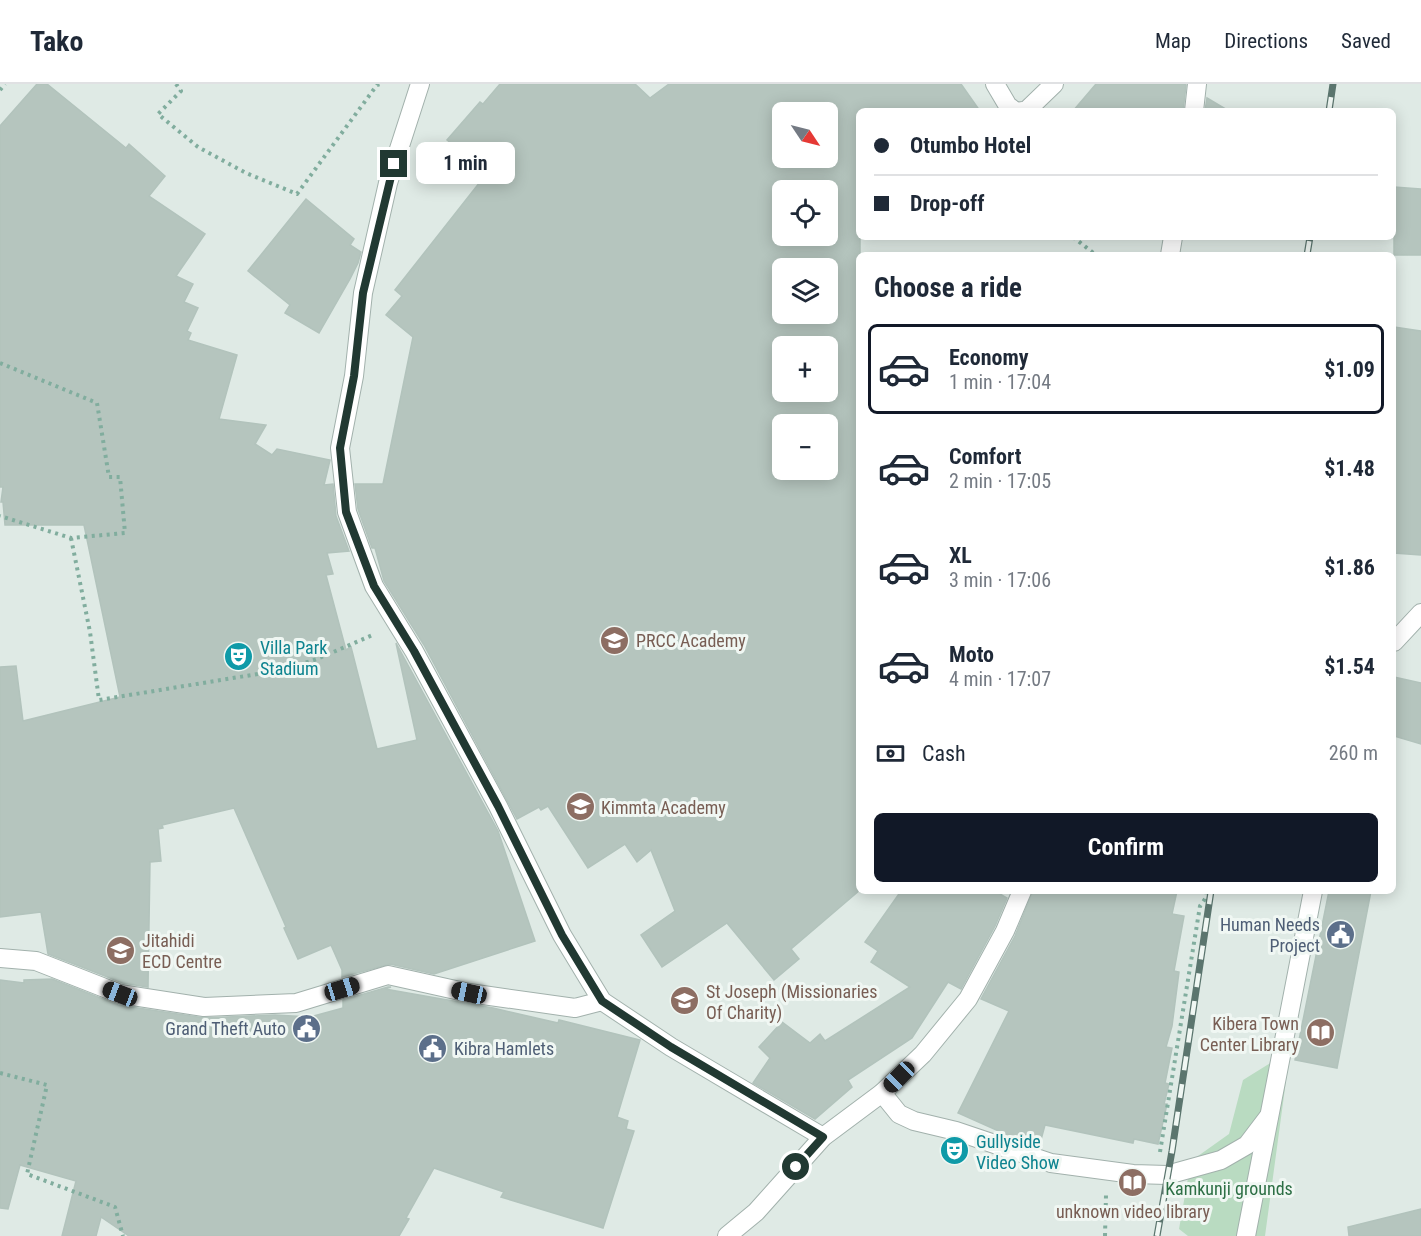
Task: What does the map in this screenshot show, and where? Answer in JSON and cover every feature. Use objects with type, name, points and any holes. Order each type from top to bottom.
[{"type":"street","points":[[420,84],[388,183],[363,293],[354,376],[340,448],[346,512],[374,586],[398,624],[498,806],[562,935],[602,1001],[671,1047],[823,1137]]},
{"type":"street","points":[[994,84],[1011,108]]},
{"type":"street","points":[[1029,108],[1054,84]]},
{"type":"street","points":[[1194,108],[1197,84]]},
{"type":"street","points":[[1396,640],[1421,613]]},
{"type":"street","points":[[727,1236],[756,1212],[823,1137],[882,1093],[922,1054],[968,999],[1005,931],[1021,894]]},
{"type":"street","points":[[1246,1236],[1312,894]]},
{"type":"street","points":[[0,958],[36,961],[120,994],[204,1007],[296,1004],[388,975],[469,993],[575,1008],[602,1001]]},
{"type":"street","points":[[882,1093],[899,1114],[1051,1163],[1167,1176],[1221,1160],[1247,1145],[1269,1116]]},
{"type":"path","points":[[0,90],[5,84]]},
{"type":"path","points":[[176,84],[180,91],[158,114],[198,147],[246,174],[297,194],[377,85],[381,84]]},
{"type":"path","points":[[1077,240],[1092,252]]},
{"type":"path","points":[[0,363],[97,403],[109,477],[120,477],[124,533],[71,538],[0,516]]},
{"type":"path","points":[[71,538],[90,633],[99,700],[282,670],[317,659],[398,624]]},
{"type":"path","points":[[1160,1152],[1200,906],[1206,894]]},
{"type":"path","points":[[0,1073],[47,1085],[27,1174],[116,1207],[123,1236]]},
{"type":"green space","name":"Kamkunji grounds","points":[[1290,1051],[1265,1236],[1188,1236],[1179,1229],[1191,1161],[1229,1134],[1243,1080]]},
{"type":"building","points":[[37,84],[47,84],[126,148],[129,144],[165,176],[149,196],[205,234],[176,276],[193,284],[184,302],[198,308],[187,331],[191,333],[188,340],[237,355],[219,419],[266,425],[255,444],[272,455],[277,449],[330,460],[324,485],[333,484],[336,516],[349,551],[327,553],[333,574],[326,575],[346,650],[351,647],[377,749],[417,740],[396,643],[498,831],[535,941],[434,974],[390,964],[342,977],[342,970],[331,945],[298,959],[234,808],[162,825],[163,828],[158,829],[161,861],[150,862],[148,987],[123,983],[48,954],[41,912],[0,917],[0,667],[16,666],[23,721],[120,697],[84,525],[5,525],[3,502],[1,502],[3,487],[0,487],[0,126]]},
{"type":"building","points":[[500,84],[635,84],[650,98],[669,84],[961,84],[978,108],[856,108],[856,240],[860,240],[860,252],[856,252],[856,893],[791,949],[799,959],[774,980],[727,923],[662,967],[641,935],[675,911],[651,850],[637,862],[625,844],[588,868],[548,806],[541,810],[539,807],[517,819],[424,645],[384,581],[375,548],[372,548],[358,509],[355,484],[383,484],[413,337],[386,315],[402,296],[395,290],[480,182],[463,169],[471,160],[447,140],[480,102],[483,104]]},
{"type":"building","points":[[1096,84],[1186,85],[1183,108],[1076,108]]},
{"type":"building","points":[[1207,98],[1224,108],[1205,108]]},
{"type":"building","points":[[1396,187],[1421,189],[1421,255],[1396,255],[1394,252]]},
{"type":"building","points":[[306,199],[354,239],[350,245],[361,252],[350,279],[319,333],[285,313],[290,305],[248,271]]},
{"type":"building","points":[[1396,327],[1421,331],[1421,555],[1396,553]]},
{"type":"building","points":[[1396,677],[1421,683],[1421,744],[1396,737]]},
{"type":"building","points":[[899,894],[1000,894],[1007,898],[995,926],[961,989],[948,982],[912,1038],[848,1080],[852,1087],[815,1119],[753,1083],[770,1058],[759,1047],[782,1022],[810,1043],[820,1034],[825,1041],[910,987],[871,962],[878,951],[865,942]]},
{"type":"building","points":[[1032,894],[1176,894],[1172,914],[1184,916],[1174,971],[1179,972],[1172,1026],[1166,1047],[1172,1048],[1165,1083],[1169,1084],[1164,1104],[1167,1104],[1158,1144],[1134,1139],[1133,1143],[1045,1125],[1039,1147],[958,1113],[1009,1011],[981,999],[1015,936]]},
{"type":"building","points":[[1328,894],[1370,894],[1337,1068],[1295,1060]]},
{"type":"building","points":[[52,979],[118,1005],[204,1018],[275,1015],[310,1017],[343,1008],[343,1000],[391,987],[385,989],[493,1008],[558,1023],[559,1020],[640,1040],[617,1117],[628,1121],[626,1129],[634,1131],[603,1228],[501,1197],[504,1192],[434,1168],[406,1218],[409,1219],[399,1236],[129,1236],[101,1217],[96,1236],[62,1236],[76,1181],[20,1165],[8,1209],[0,1208],[0,980],[24,983],[24,980]]},
{"type":"building","points":[[1421,1209],[1421,1236],[1349,1236],[1348,1227]]},
{"type":"railway","points":[[1329,108],[1333,84]]},
{"type":"railway","points":[[1308,252],[1310,240]]},
{"type":"railway","points":[[1157,1236],[1211,894]]},
{"type":"place","name":"PRCC Academy","points":[[615,640]]},
{"type":"place","name":"Villa Park Stadium","points":[[239,657]]},
{"type":"place","name":"Kimmta Academy","points":[[580,807]]},
{"type":"place","name":"Human Needs Project","points":[[1341,934]]},
{"type":"place","name":"Jitahidi ECD Centre","points":[[121,950]]},
{"type":"place","name":"St Joseph (Missionaries Of Charity)","points":[[685,1001]]},
{"type":"place","name":"Grand Theft Auto","points":[[307,1028]]},
{"type":"place","name":"Kibera Town Center Library","points":[[1320,1033]]},
{"type":"place","name":"Kibra Hamlets","points":[[433,1048]]},
{"type":"place","name":"Gullyside Video Show","points":[[955,1151]]},
{"type":"place","name":"unknown video library","points":[[1133,1182]]},
{"type":"route","points":[[394,164],[363,293],[354,376],[340,448],[346,512],[374,586],[414,651],[498,806],[562,935],[602,1001],[671,1047],[823,1137],[796,1167]]}]
